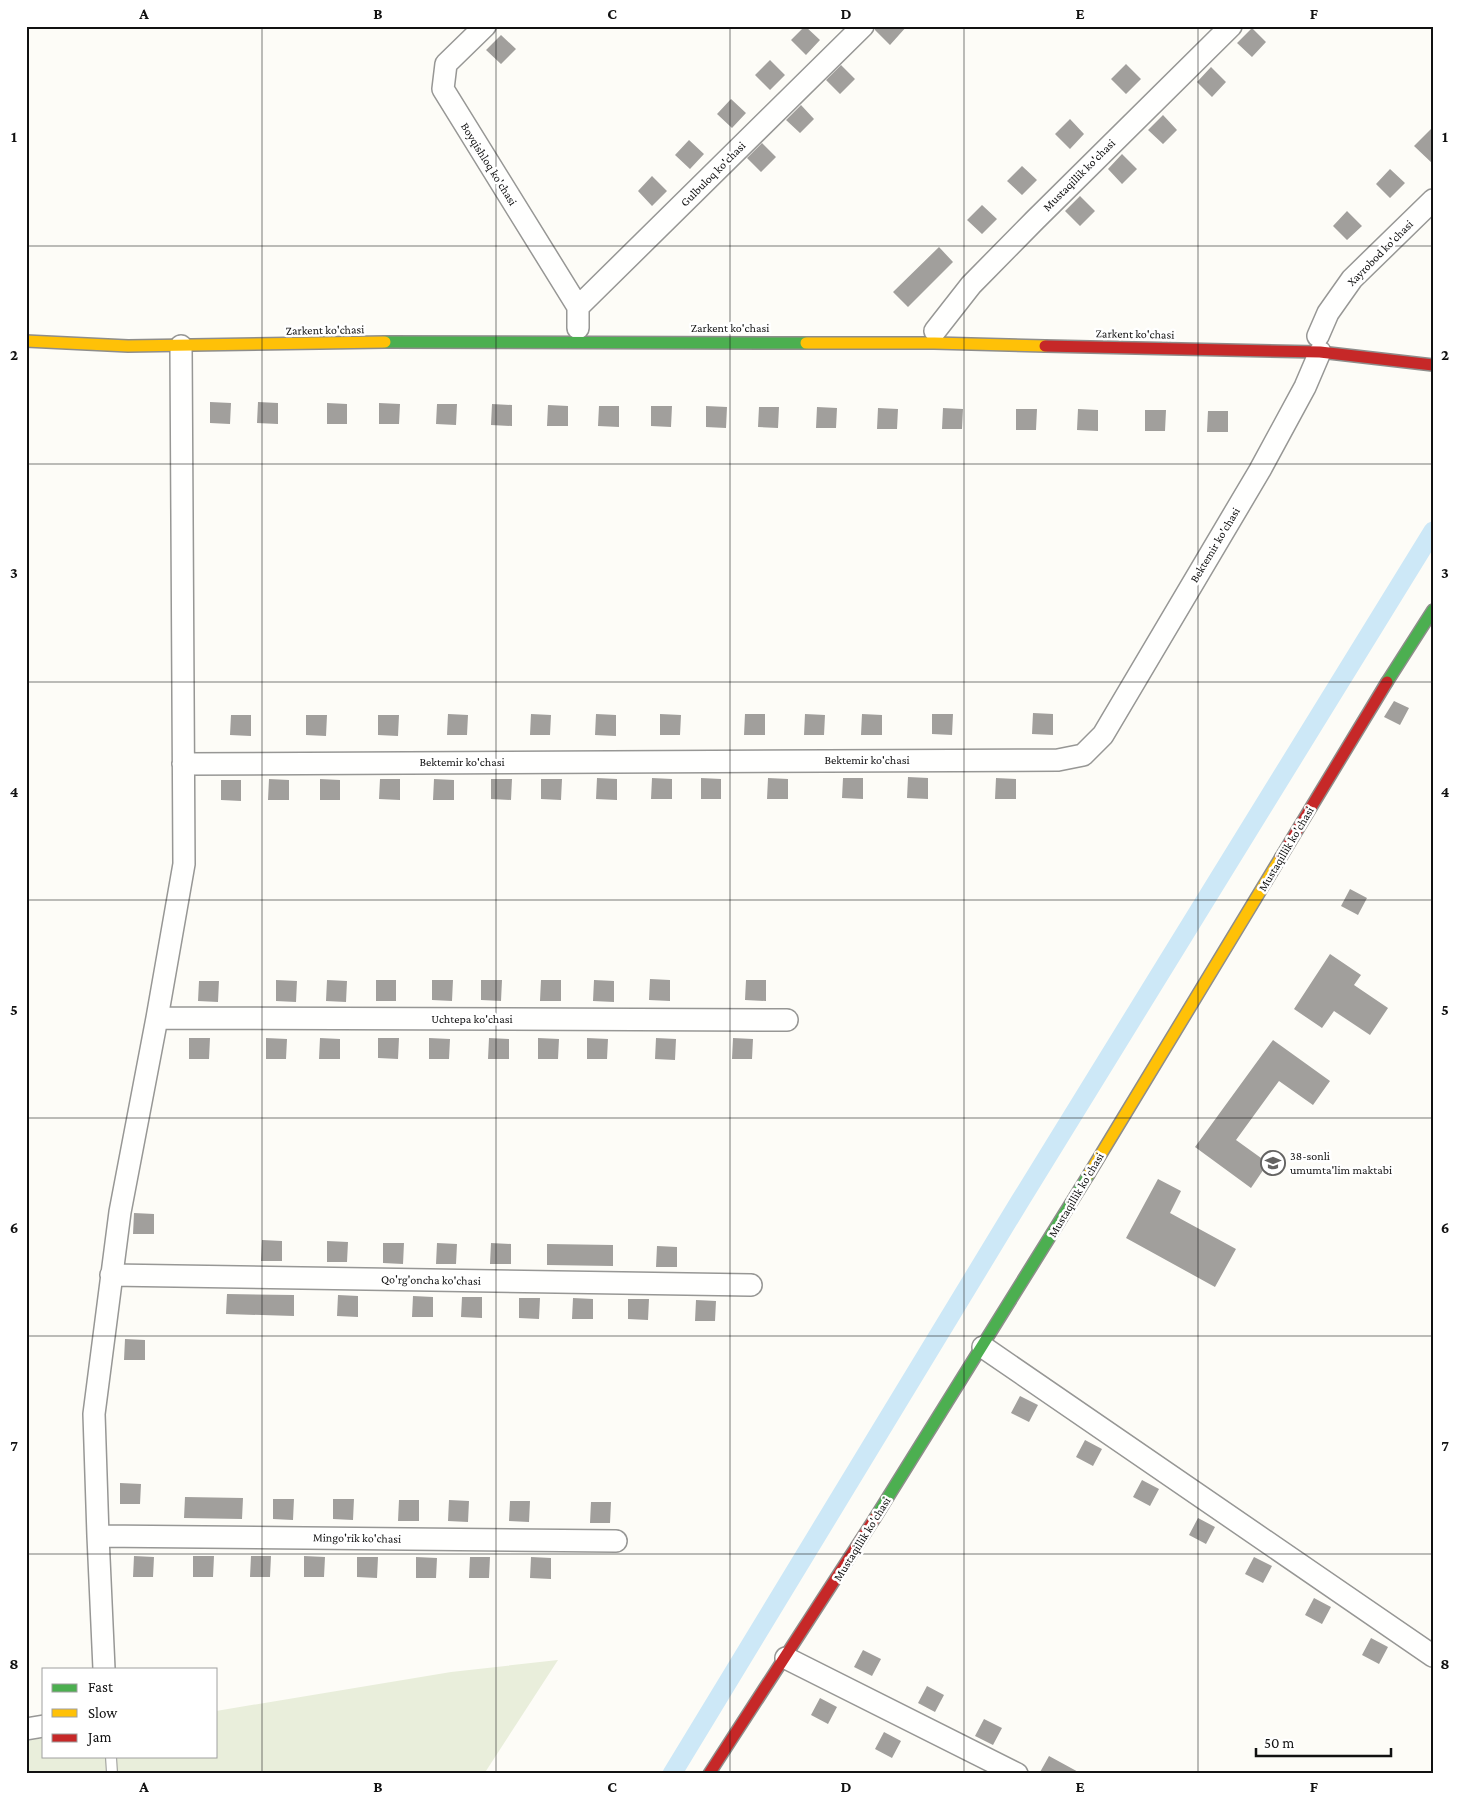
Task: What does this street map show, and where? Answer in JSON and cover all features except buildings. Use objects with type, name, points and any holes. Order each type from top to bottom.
[{"type":"main road","name":"Zarkent ko'chasi","points":[[26,341],[128,346],[181,346],[386,342],[1319,340],[1433,365]]},
{"type":"main road","name":"Mustaqillik ko'chasi","points":[[709,1774],[786,1658],[983,1347],[1384,686],[1433,610]]},
{"type":"street","name":"Boyqishloq ko'chasi","points":[[485,26],[446,64],[443,89],[578,307]]},
{"type":"street","name":"Gulbuloq ko'chasi","points":[[578,307],[863,26]]},
{"type":"street","name":"Mustaqillik ko'chasi","points":[[935,331],[970,285],[1231,26]]},
{"type":"street","name":"Xayrobod ko'chasi","points":[[1319,340],[1328,313],[1352,279],[1433,200]]},
{"type":"street","points":[[578,307],[578,328]]},
{"type":"street","name":"Bektemir ko'chasi","points":[[183,764],[1048,760],[1084,755],[1103,735],[1260,470],[1305,387],[1319,340]]},
{"type":"street","points":[[104,1668],[94,1414],[120,1212],[184,864],[181,346]]},
{"type":"street","name":"Uchtepa ko'chasi","points":[[157,1018],[787,1020]]},
{"type":"street","name":"Qo'rg'oncha ko'chasi","points":[[111,1275],[751,1285]]},
{"type":"street","points":[[983,1347],[1433,1656]]},
{"type":"street","name":"Mingo'rik ko'chasi","points":[[98,1536],[616,1541]]},
{"type":"street","points":[[786,1658],[1017,1774]]},
{"type":"street","points":[[26,1729],[42,1726]]},
{"type":"lane","points":[[111,1758],[112,1774]]},
{"type":"green space","points":[[558,1660],[484,1774],[26,1774],[26,1741],[42,1738],[42,1758],[218,1758],[218,1711],[451,1672]]},
{"type":"waterway","points":[[672,1774],[1020,1201],[1433,531]]},
{"type":"traffic: fast","points":[[385,342],[806,343]]},
{"type":"traffic: fast","points":[[1387,682],[1433,610]]},
{"type":"traffic: fast","points":[[875,1518],[1089,1174]]},
{"type":"traffic: slow","points":[[26,341],[128,346],[385,342]]},
{"type":"traffic: slow","points":[[806,343],[934,343],[1045,346]]},
{"type":"traffic: slow","points":[[1089,1174],[1281,857]]},
{"type":"traffic: jam","points":[[1045,346],[1320,352],[1433,365]]},
{"type":"traffic: jam","points":[[1281,857],[1387,682]]},
{"type":"traffic: jam","points":[[709,1774],[875,1518]]},
{"type":"place","name":"38-sonli umumta'lim maktabi","points":[[1273,1163]]}]
